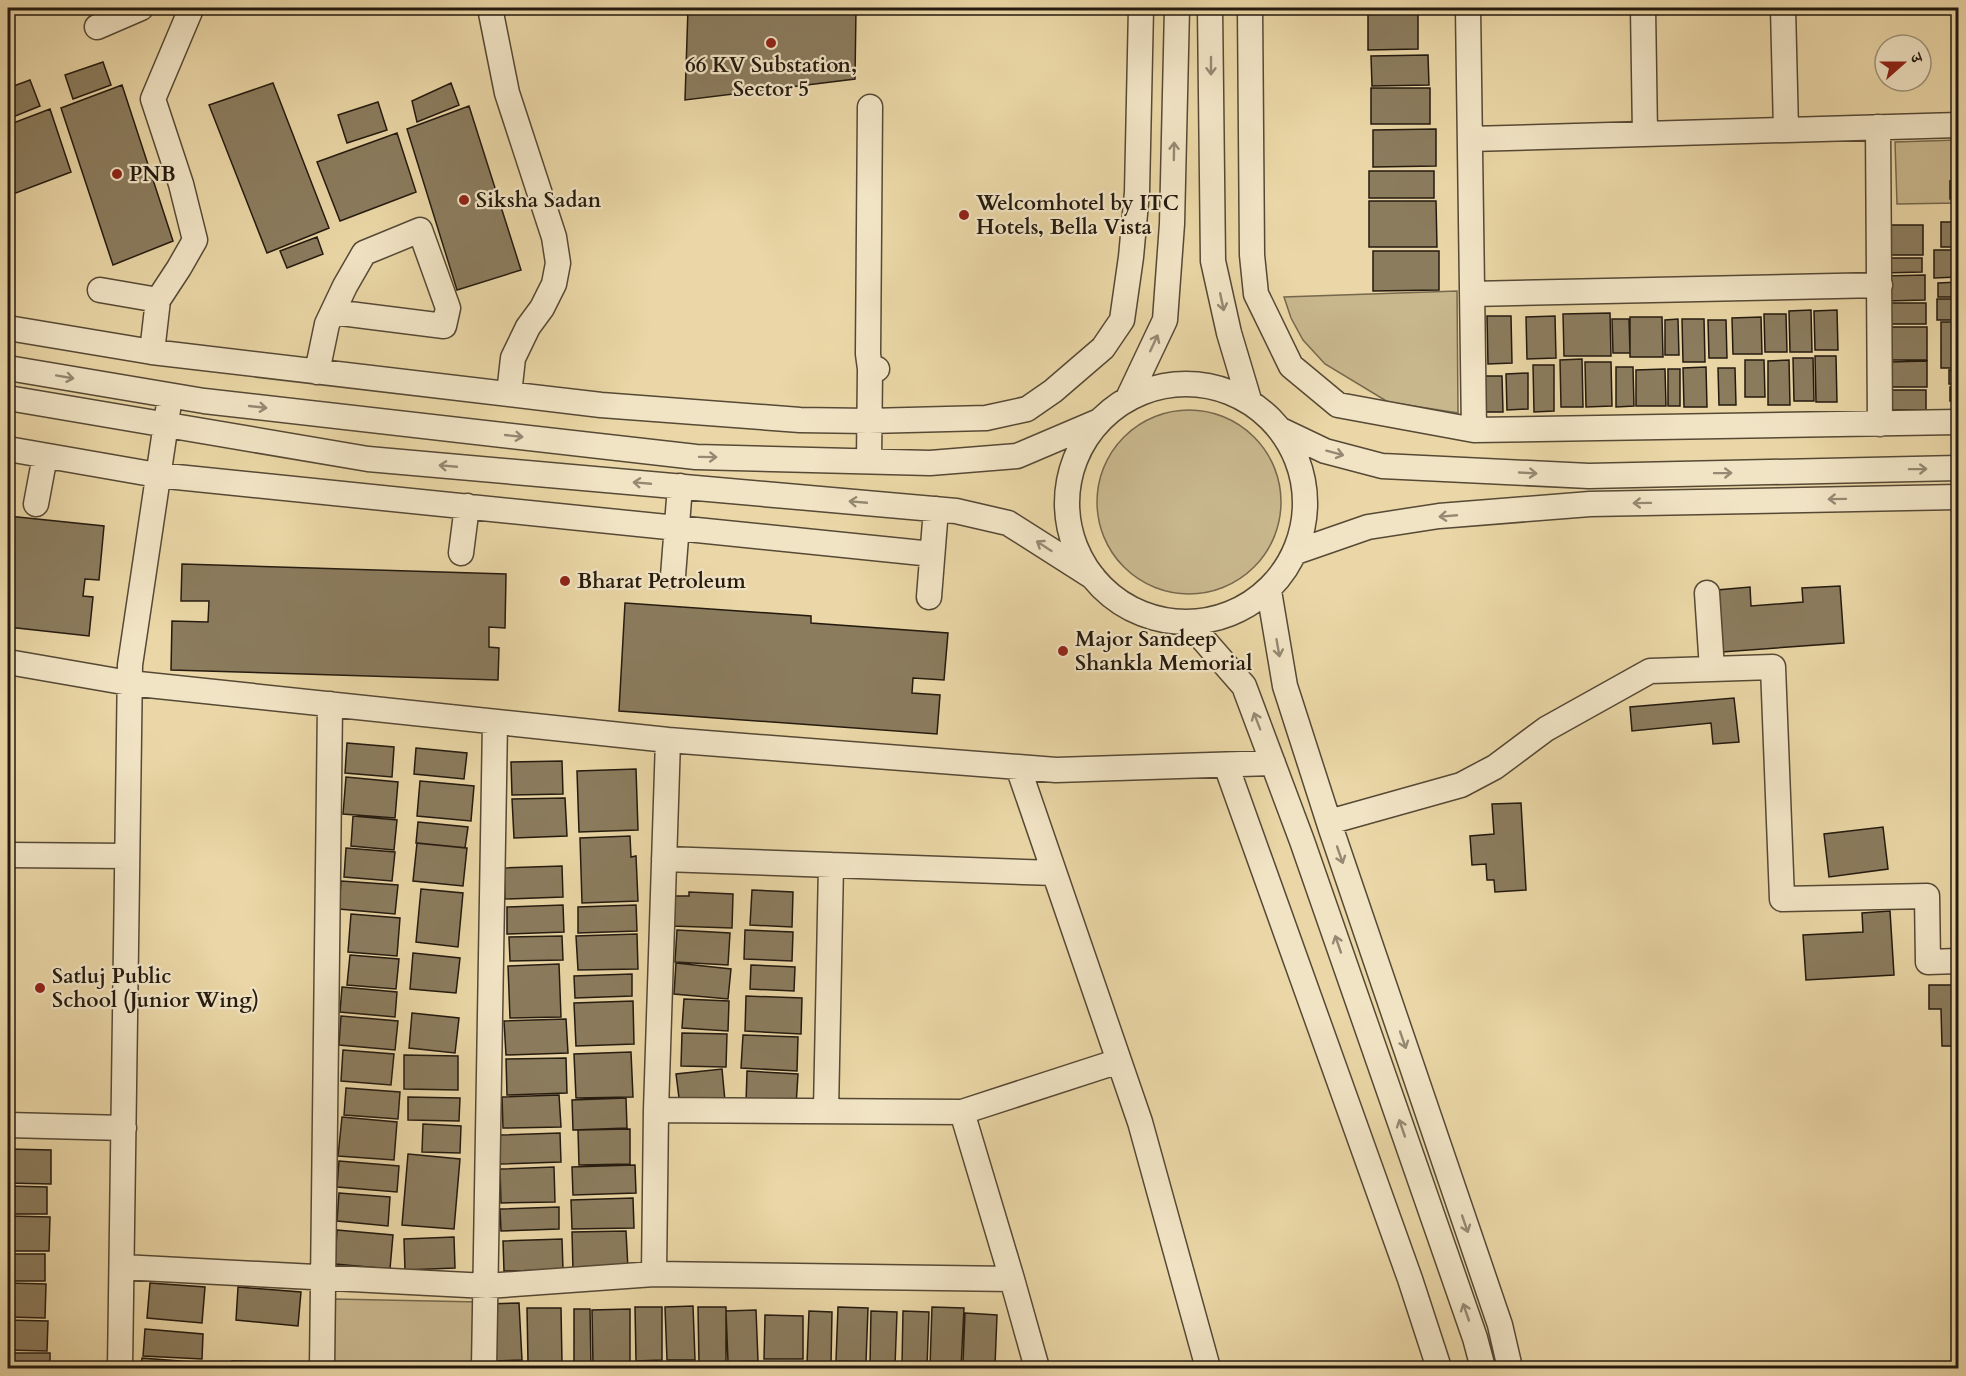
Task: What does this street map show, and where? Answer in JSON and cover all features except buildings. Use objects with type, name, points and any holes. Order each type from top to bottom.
[{"type":"street","points":[[97,27],[141,8]]},
{"type":"street","points":[[152,352],[158,300],[195,240],[181,184],[153,99],[191,9],[189,8]]},
{"type":"street","points":[[490,8],[507,93],[555,237],[558,263],[554,284],[542,308],[528,327],[513,358],[509,394]]},
{"type":"street","points":[[8,328],[152,352],[601,405],[800,420],[869,421],[986,418],[1027,409],[1053,391],[1103,348],[1122,320],[1137,192],[1141,8]]},
{"type":"street","points":[[1129,396],[1164,320],[1172,224],[1177,8]]},
{"type":"street","points":[[1210,8],[1213,261],[1229,333],[1249,400]]},
{"type":"street","points":[[1250,8],[1252,255],[1257,294],[1291,366],[1338,405],[1474,430],[1959,422]]},
{"type":"street","points":[[1468,8],[1474,430]]},
{"type":"street","points":[[1643,8],[1645,134]]},
{"type":"street","points":[[1783,8],[1786,130]]},
{"type":"street","points":[[1140,52],[1176,54]]},
{"type":"street","points":[[869,461],[869,421],[874,369],[868,354],[870,107]]},
{"type":"street","points":[[1470,139],[1959,125]]},
{"type":"street","points":[[1878,127],[1881,423]]},
{"type":"street","points":[[316,372],[327,324],[333,312],[364,253],[420,230],[448,308],[444,326],[333,312]]},
{"type":"street","points":[[1213,261],[1252,255]]},
{"type":"street","points":[[1472,294],[1880,285]]},
{"type":"street","points":[[100,290],[158,300]]},
{"type":"street","points":[[96,383],[104,345]]},
{"type":"street","points":[[8,368],[204,401],[696,457],[930,463],[1017,456],[1096,422]]},
{"type":"street","points":[[1180,382],[1211,385],[1249,400],[1281,430],[1294,451],[1302,471],[1306,508],[1296,552],[1269,591],[1233,614],[1213,621],[1189,623],[1157,620],[1122,605],[1100,587],[1077,553],[1066,510],[1072,465],[1096,422],[1112,407],[1129,396],[1152,387],[1180,382]]},
{"type":"street","points":[[120,1368],[129,682],[170,396]]},
{"type":"street","points":[[8,398],[368,459],[956,511],[1008,523],[1094,577]]},
{"type":"street","points":[[1281,430],[1325,451],[1382,466],[1589,476],[1959,468]]},
{"type":"street","points":[[8,449],[157,475],[932,554]]},
{"type":"street","points":[[36,504],[45,456]]},
{"type":"street","points":[[673,576],[680,486]]},
{"type":"street","points":[[1296,552],[1368,527],[1474,513],[1590,504],[1959,497]]},
{"type":"street","points":[[461,553],[467,506]]},
{"type":"street","points":[[929,597],[936,509]]},
{"type":"street","points":[[1269,591],[1285,686],[1500,1325],[1510,1368]]},
{"type":"street","points":[[1707,592],[1712,669]]},
{"type":"street","points":[[1189,623],[1244,686],[1471,1327],[1483,1368]]},
{"type":"street","points":[[8,662],[129,682],[668,740],[1056,770],[1273,763]]},
{"type":"street","points":[[1329,822],[1461,785],[1495,767],[1546,729],[1650,671],[1773,667],[1782,899],[1927,896],[1928,962],[1959,961]]},
{"type":"street","points":[[322,1368],[330,704]]},
{"type":"street","points":[[484,1368],[495,722]]},
{"type":"street","points":[[654,1274],[656,1110],[668,740]]},
{"type":"street","points":[[1226,765],[1410,1279],[1439,1368]]},
{"type":"street","points":[[1018,767],[1140,1122],[1208,1368]]},
{"type":"street","points":[[8,855],[127,856]]},
{"type":"street","points":[[664,859],[1054,873]]},
{"type":"street","points":[[826,1111],[831,865]]},
{"type":"street","points":[[656,1110],[962,1112],[1119,1060]]},
{"type":"street","points":[[962,1112],[1037,1368]]},
{"type":"street","points":[[8,1125],[123,1128]]},
{"type":"street","points":[[122,1267],[487,1286],[654,1274],[1012,1279]]},
{"type":"shaded area","points":[[1958,140],[1958,203],[1897,204],[1895,142]]},
{"type":"shaded area","points":[[1457,291],[1458,413],[1388,402],[1325,364],[1303,340],[1291,318],[1284,297]]},
{"type":"shaded area","points":[[1189,410],[1224,417],[1254,437],[1274,467],[1281,502],[1274,537],[1254,567],[1224,587],[1189,594],[1154,587],[1124,567],[1104,537],[1097,502],[1104,467],[1124,437],[1154,417]]},
{"type":"shaded area","points":[[333,1299],[480,1302],[479,1368],[332,1368]]},
{"type":"place","name":"66 KV Substation, Sector 5","points":[[771,43]]},
{"type":"place","name":"PNB","points":[[117,174]]},
{"type":"place","name":"Siksha Sadan","points":[[464,200]]},
{"type":"place","name":"Welcomhotel by ITC Hotels, Bella Vista","points":[[964,215]]},
{"type":"place","name":"Bharat Petroleum","points":[[565,581]]},
{"type":"place","name":"Major Sandeep Shankla Memorial","points":[[1063,651]]},
{"type":"place","name":"Satluj Public School (Junior Wing)","points":[[40,988]]}]
